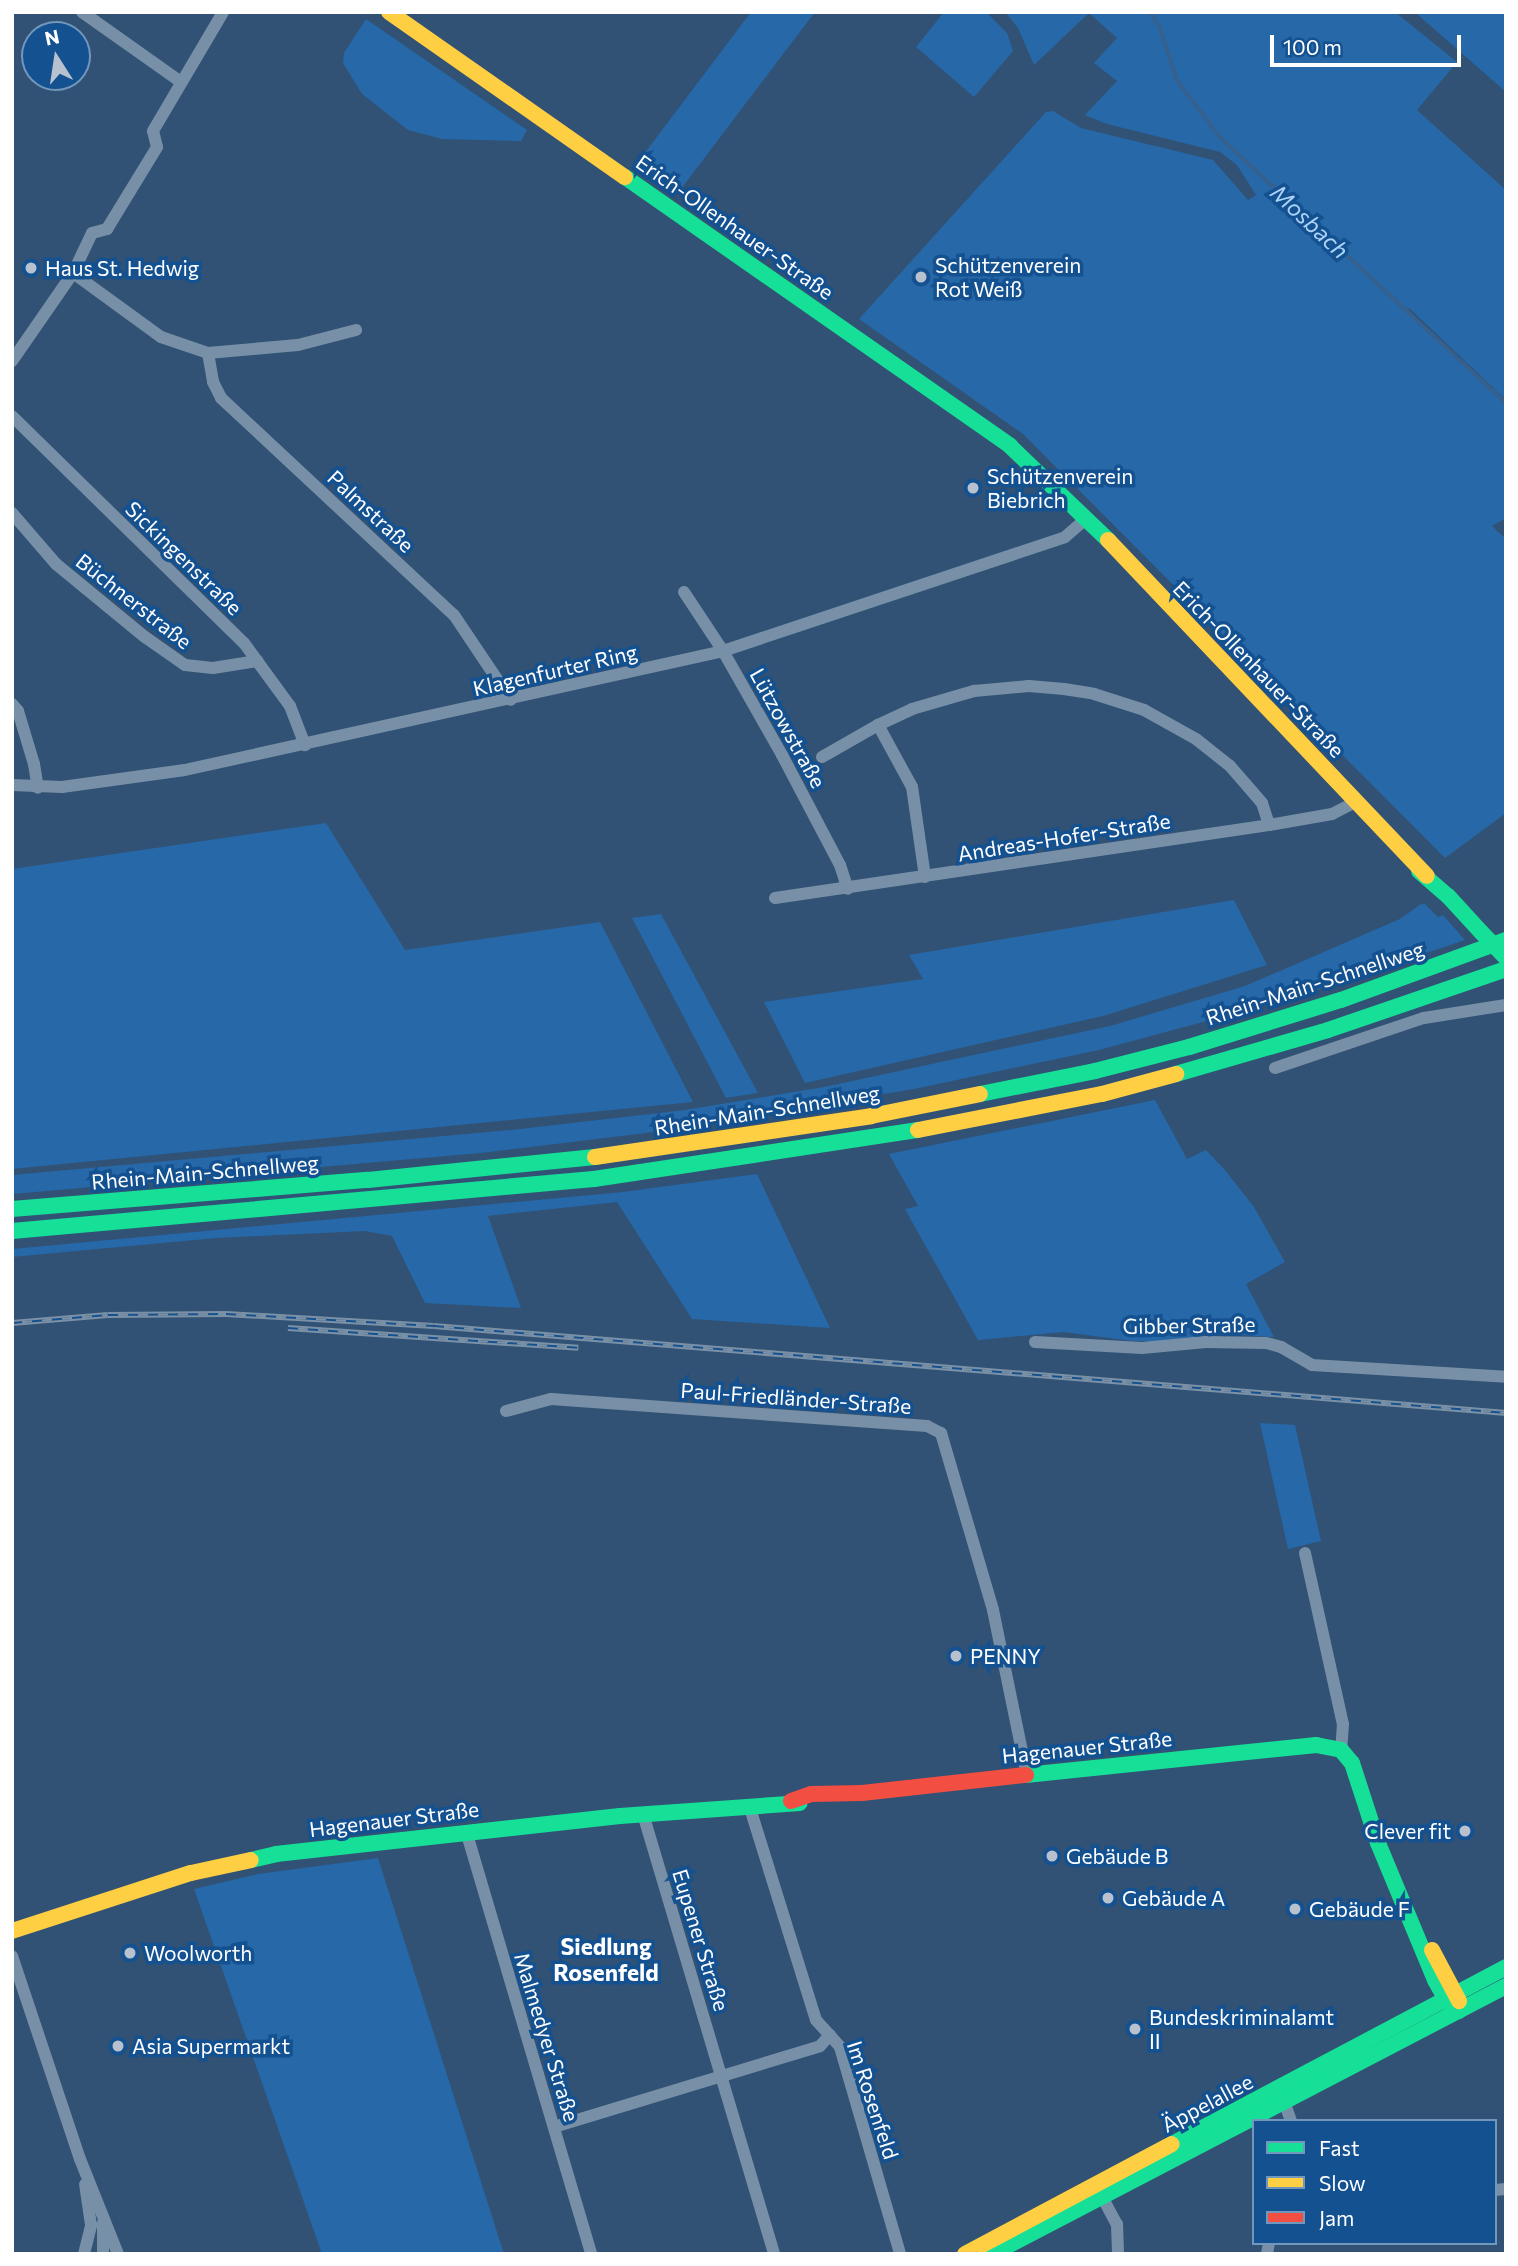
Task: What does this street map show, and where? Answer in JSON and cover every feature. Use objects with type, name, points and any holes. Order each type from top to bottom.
[{"type":"main road","name":"Erich-Ollenhauer-Straße","points":[[389,12],[991,432],[1051,483],[1072,496],[1085,515],[1506,958]]},
{"type":"main road","name":"Rhein-Main-Schnellweg","points":[[12,1209],[368,1180],[594,1157],[871,1116],[1095,1071],[1189,1046],[1341,1000],[1506,940]]},
{"type":"main road","name":"Rhein-Main-Schnellweg","points":[[12,1231],[594,1179],[946,1126],[1102,1094],[1197,1068],[1328,1030],[1506,968]]},
{"type":"main road","name":"Hagenauer Straße","points":[[12,1931],[191,1873],[258,1857],[466,1831],[791,1801],[819,1801],[838,1794],[1316,1745],[1341,1751]]},
{"type":"main road","points":[[1341,1751],[1352,1763],[1378,1843],[1417,1929],[1459,2011]]},
{"type":"main road","name":"Äppelallee","points":[[1280,2105],[1451,1996],[1506,1967]]},
{"type":"main road","name":"Äppelallee","points":[[965,2254],[1280,2105],[1506,1986]]},
{"type":"main road","name":"Äppelallee","points":[[992,2254],[1099,2191]]},
{"type":"street","points":[[82,12],[181,82]]},
{"type":"street","points":[[12,361],[73,274],[92,233],[107,229],[157,148],[153,131],[223,12]]},
{"type":"street","points":[[73,274],[161,337],[208,353],[298,345],[356,330]]},
{"type":"street","name":"Palmstraße","points":[[208,353],[213,382],[221,398],[454,615],[511,700]]},
{"type":"street","name":"Sickingenstraße","points":[[12,416],[244,643],[289,706],[304,745]]},
{"type":"street","name":"Büchnerstraße","points":[[12,513],[55,564],[145,637],[185,665],[213,668],[257,661]]},
{"type":"street","name":"Klagenfurter Ring","points":[[12,785],[38,788],[142,777],[304,745],[723,651],[1065,537],[1085,515]]},
{"type":"street","name":"Lützowstraße","points":[[684,592],[723,651],[840,865],[848,889]]},
{"type":"street","points":[[822,757],[912,709],[974,691],[1029,686],[1094,694],[1144,710],[1196,739],[1248,784],[1262,803],[1269,825]]},
{"type":"street","points":[[12,704],[18,711],[34,764],[38,788]]},
{"type":"street","points":[[878,725],[912,787],[925,877]]},
{"type":"street","name":"Andreas-Hofer-Straße","points":[[775,898],[1269,825],[1332,814],[1356,802]]},
{"type":"street","points":[[1275,1068],[1424,1018],[1506,1005]]},
{"type":"street","name":"Gibber Straße","points":[[1035,1342],[1142,1348],[1206,1342],[1266,1343],[1281,1346],[1312,1365],[1506,1377]]},
{"type":"street","name":"Paul-Friedländer-Straße","points":[[506,1411],[551,1399],[927,1426],[941,1433],[991,1605],[1027,1775]]},
{"type":"street","points":[[1305,1553],[1343,1724],[1341,1751]]},
{"type":"street","name":"Im Rosenfeld","points":[[749,1805],[816,2020],[840,2047],[900,2254]]},
{"type":"street","name":"Eupener Straße","points":[[643,1814],[724,2077],[774,2254]]},
{"type":"street","name":"Malmedyer Straße","points":[[466,1831],[591,2254]]},
{"type":"street","points":[[12,1956],[80,2159],[118,2254]]},
{"type":"street","points":[[554,2127],[820,2046],[830,2035]]},
{"type":"street","points":[[80,2159],[92,2216],[84,2254]]},
{"type":"street","points":[[1099,2191],[1117,2224],[1118,2254]]},
{"type":"street","points":[[103,2219],[103,2254]]},
{"type":"shaded area","points":[[751,12],[815,12],[681,189],[641,158]]},
{"type":"shaded area","points":[[944,12],[986,12],[1007,33],[1013,51],[974,97],[916,47]]},
{"type":"shaded area","points":[[1005,12],[1395,12],[1457,62],[1417,110],[1506,190],[1506,400],[1409,308],[1407,312],[1506,404],[1506,518],[1492,526],[1506,539],[1506,813],[1445,858],[1023,434],[859,319],[1046,112],[1053,111],[1081,128],[1213,160],[1248,200],[1256,195],[1237,165],[1220,152],[1107,124],[1085,115],[1117,81],[1094,63],[1117,38],[1089,13],[1034,65],[1018,28]]},
{"type":"shaded area","points":[[1413,12],[1506,12],[1506,92],[1417,14]]},
{"type":"shaded area","points":[[366,19],[527,130],[521,141],[442,139],[408,130],[362,94],[343,63],[344,53]]},
{"type":"shaded area","points":[[326,823],[405,950],[600,922],[693,1102],[12,1169],[12,869]]},
{"type":"shaded area","points":[[1234,900],[1267,965],[1103,1016],[805,1083],[764,1002],[923,979],[909,955]]},
{"type":"shaded area","points":[[1425,904],[1438,917],[1443,915],[1465,940],[1292,998],[1099,1050],[914,1089],[646,1133],[481,1153],[12,1194],[12,1175],[511,1130],[685,1110],[824,1087],[1110,1026],[1245,986],[1400,919]]},
{"type":"shaded area","points":[[661,914],[758,1093],[726,1098],[632,918]]},
{"type":"shaded area","points":[[1155,1100],[1187,1159],[1206,1150],[1254,1207],[1285,1262],[1246,1284],[1274,1337],[1206,1333],[1184,1341],[1133,1341],[1063,1332],[978,1340],[905,1209],[918,1206],[889,1154]]},
{"type":"shaded area","points":[[757,1174],[830,1328],[692,1319],[617,1202],[488,1216],[521,1308],[425,1303],[392,1236],[365,1231],[216,1238],[12,1257],[12,1249],[623,1192]]},
{"type":"shaded area","points":[[1260,1423],[1295,1425],[1321,1541],[1288,1549]]},
{"type":"shaded area","points":[[378,1858],[504,2254],[322,2254],[194,1889],[258,1874]]},
{"type":"waterway","name":"Mosbach","points":[[1150,12],[1160,27],[1177,80],[1220,137],[1506,403]]},
{"type":"railway","points":[[12,1323],[108,1315],[226,1314],[434,1326],[1506,1413]]},
{"type":"railway","points":[[288,1328],[578,1348]]},
{"type":"traffic: fast","points":[[625,177],[1010,446],[1108,540]]},
{"type":"traffic: fast","points":[[1419,871],[1448,896],[1481,932]]},
{"type":"traffic: fast","points":[[1481,932],[1506,958]]},
{"type":"traffic: fast","points":[[980,1094],[1095,1071],[1189,1047],[1341,1000],[1506,940]]},
{"type":"traffic: fast","points":[[1176,1074],[1328,1030],[1506,969]]},
{"type":"traffic: fast","points":[[12,1231],[594,1179],[918,1130]]},
{"type":"traffic: fast","points":[[12,1209],[368,1180],[595,1157]]},
{"type":"traffic: fast","points":[[1026,1775],[1316,1745],[1341,1750],[1352,1763],[1378,1843],[1435,1980],[1447,2002],[1459,2011]]},
{"type":"traffic: fast","points":[[251,1860],[276,1854],[620,1816],[800,1803]]},
{"type":"traffic: fast","points":[[1172,2144],[1506,1967]]},
{"type":"traffic: fast","points":[[992,2254],[1506,1986]]},
{"type":"traffic: slow","points":[[389,12],[625,177]]},
{"type":"traffic: slow","points":[[1108,540],[1427,876]]},
{"type":"traffic: slow","points":[[918,1130],[1102,1094],[1176,1074]]},
{"type":"traffic: slow","points":[[595,1157],[871,1116],[980,1094]]},
{"type":"traffic: slow","points":[[12,1931],[191,1873],[251,1860]]},
{"type":"traffic: slow","points":[[1432,1950],[1459,2001]]},
{"type":"traffic: slow","points":[[965,2254],[1172,2144]]},
{"type":"traffic: jam","points":[[791,1801],[811,1794],[862,1793],[1026,1775]]},
{"type":"place","name":"Haus St. Hedwig","points":[[31,268]]},
{"type":"place","name":"Schützenverein Rot Weiß","points":[[921,277]]},
{"type":"place","name":"Schützenverein Biebrich","points":[[973,488]]},
{"type":"place","name":"PENNY","points":[[956,1656]]},
{"type":"place","name":"Clever fit","points":[[1465,1831]]},
{"type":"place","name":"Gebäude B","points":[[1052,1856]]},
{"type":"place","name":"Gebäude A","points":[[1108,1898]]},
{"type":"place","name":"Gebäude F","points":[[1295,1909]]},
{"type":"place","name":"Woolworth","points":[[130,1953]]},
{"type":"place","name":"Bundeskriminalamt II","points":[[1135,2029]]},
{"type":"place","name":"Asia Supermarkt","points":[[118,2046]]},
{"type":"district","name":"Siedlung Rosenfeld","points":[[606,1959]]}]
